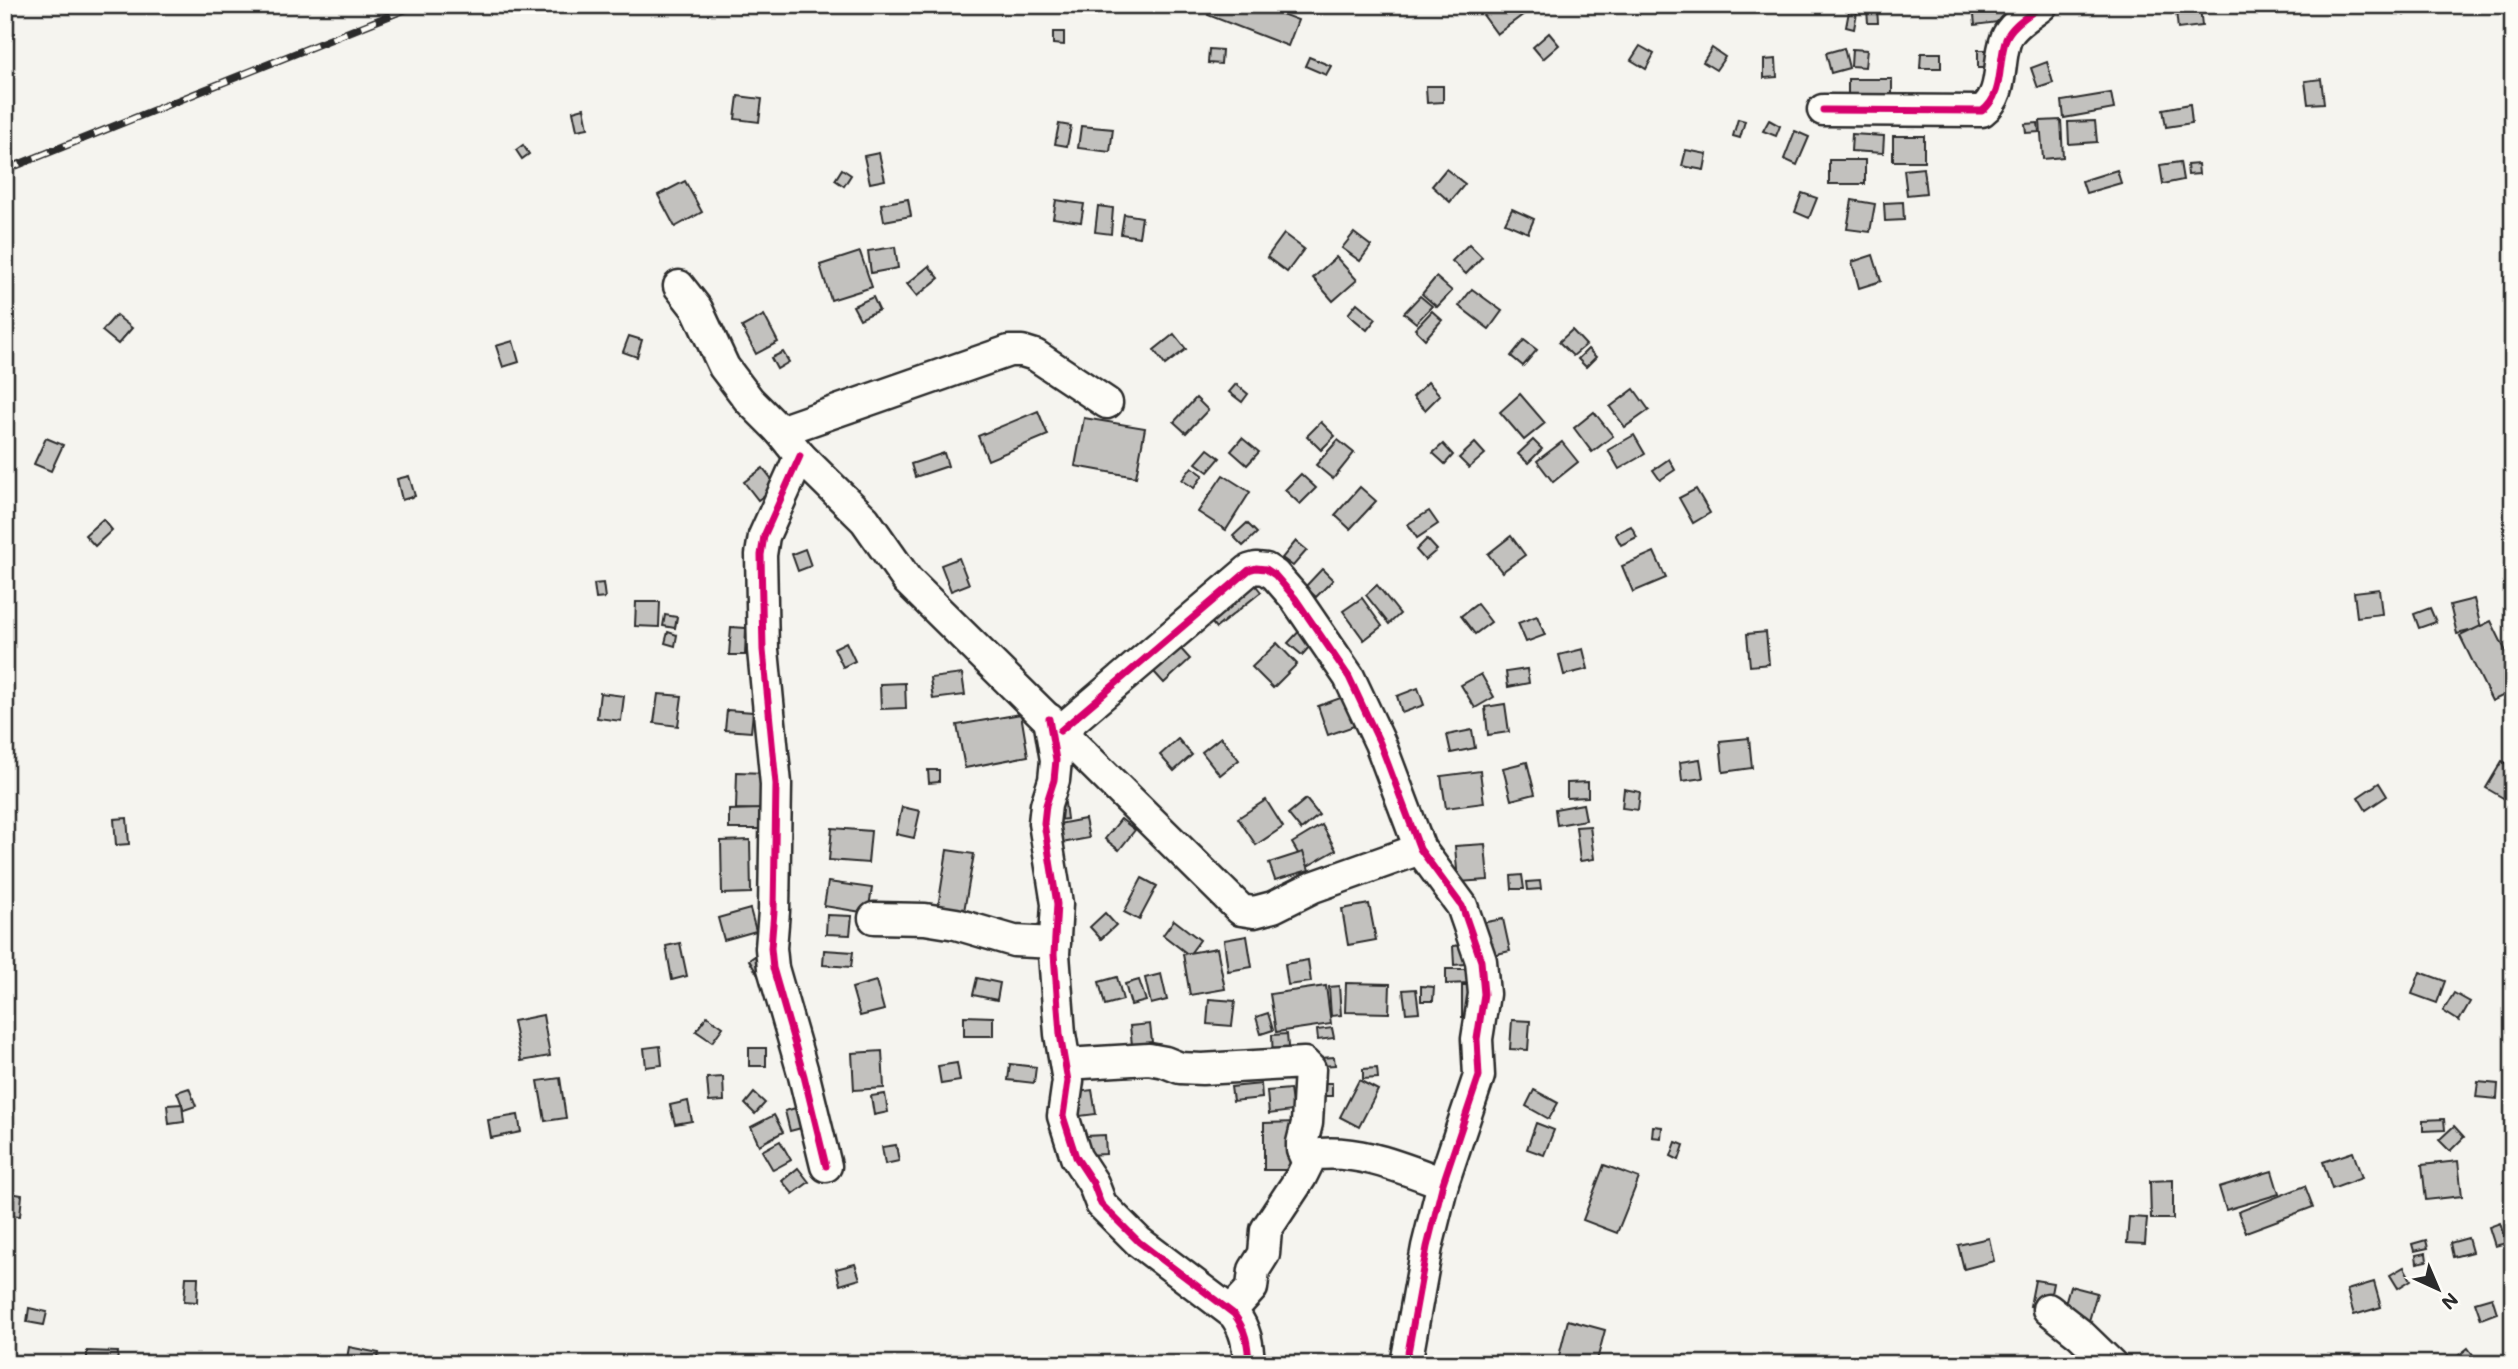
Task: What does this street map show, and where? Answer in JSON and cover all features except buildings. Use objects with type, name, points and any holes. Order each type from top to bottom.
[{"type":"street","points":[[1823,110],[1982,111],[1989,105],[1996,91],[2006,39],[2015,26],[2042,5]]},
{"type":"street","points":[[680,286],[697,309],[724,367],[749,400],[800,456],[865,520],[907,580],[1241,910],[1247,913],[1273,906],[1313,887],[1420,849]]},
{"type":"street","points":[[780,431],[1009,351],[1035,355],[1107,402]]},
{"type":"street","points":[[800,456],[764,536],[761,555],[763,650],[776,785],[771,948],[772,968],[804,1076],[826,1166]]},
{"type":"street","points":[[1054,725],[1249,570],[1256,568],[1266,569],[1276,575],[1349,677],[1381,743],[1420,849],[1462,906],[1481,961],[1484,994],[1477,1039],[1479,1076],[1443,1184],[1424,1261],[1406,1364]]},
{"type":"street","points":[[1054,725],[1054,780],[1046,805],[1044,824],[1057,904],[1055,943],[1060,1034],[1068,1081],[1063,1116],[1076,1157],[1093,1183],[1101,1204],[1139,1242],[1231,1311],[1243,1325],[1249,1364]]},
{"type":"street","points":[[874,918],[925,919],[956,924],[1014,941],[1055,943]]},
{"type":"street","points":[[1066,1064],[1150,1059],[1180,1068],[1202,1069],[1304,1063],[1310,1069],[1307,1123],[1302,1143],[1307,1161]]},
{"type":"street","points":[[1231,1311],[1252,1287],[1254,1270],[1264,1254],[1266,1230],[1301,1177],[1312,1155],[1321,1153],[1367,1158],[1443,1184]]},
{"type":"street","points":[[2048,1309],[2111,1364]]},
{"type":"railway","points":[[5,170],[416,5]]},
{"type":"cycle path","points":[[1823,110],[1982,111],[1994,96],[2006,39],[2017,24],[2042,5]]},
{"type":"cycle path","points":[[800,456],[764,536],[761,555],[763,650],[776,784],[771,948],[773,968],[826,1166]]},
{"type":"cycle path","points":[[1060,731],[1249,570],[1256,568],[1266,569],[1275,575],[1295,598],[1349,677],[1380,743],[1420,849],[1462,906],[1481,961],[1484,994],[1477,1039],[1479,1076],[1443,1183],[1427,1247],[1406,1364]]},
{"type":"cycle path","points":[[1049,719],[1056,760],[1044,823],[1057,904],[1054,954],[1060,1034],[1068,1081],[1063,1116],[1076,1157],[1093,1183],[1101,1204],[1139,1242],[1234,1314],[1246,1338],[1249,1364]]}]
